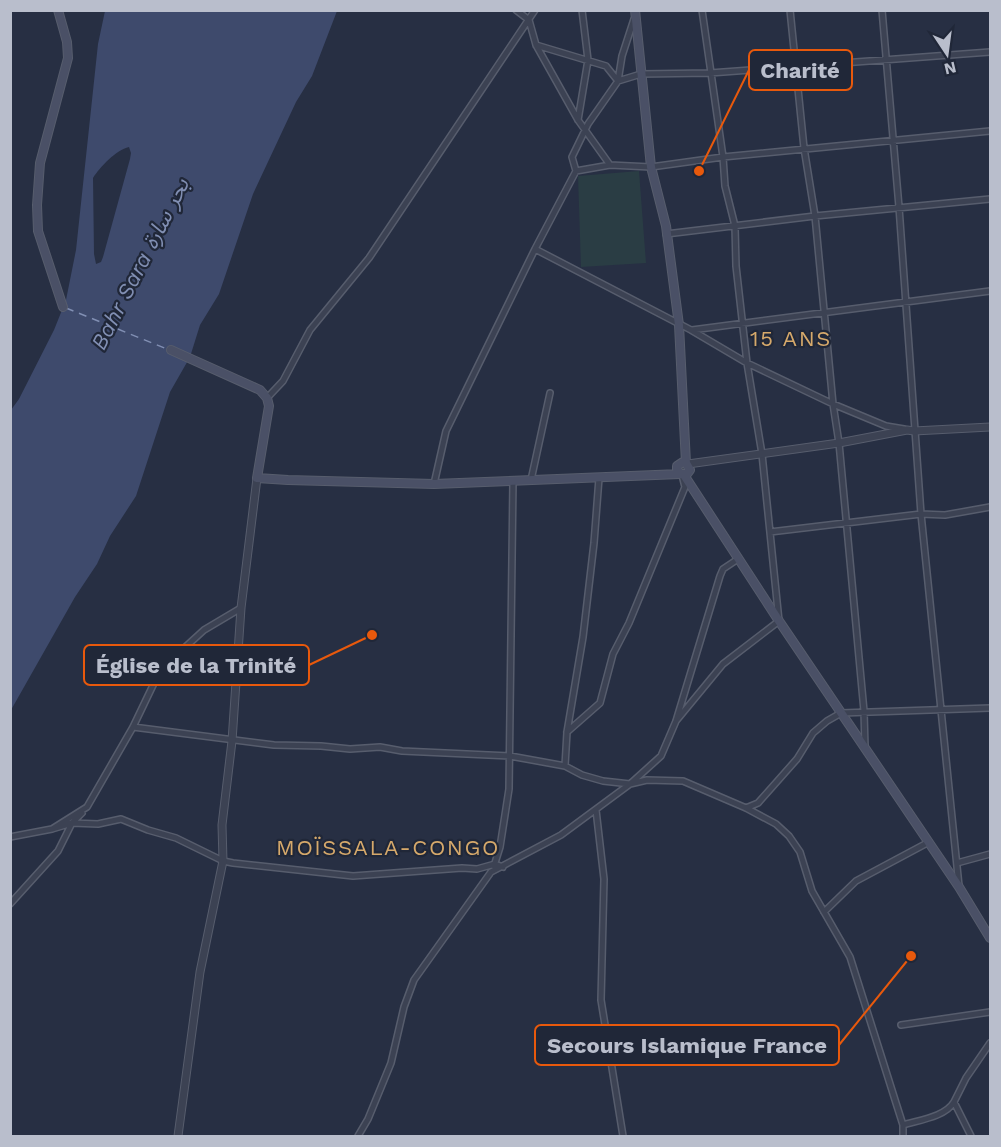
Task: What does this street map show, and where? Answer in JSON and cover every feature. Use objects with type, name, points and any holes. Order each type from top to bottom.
[{"type":"main road","points":[[58,10],[67,42],[68,58],[40,163],[38,231],[63,307]]},
{"type":"main road","points":[[636,13],[651,166],[666,234],[679,325],[687,464],[683,462],[676,469],[960,887],[990,938]]},
{"type":"main road","points":[[171,350],[260,390],[267,398],[269,416],[257,478],[434,484],[682,475]]},
{"type":"street","points":[[516,10],[529,20],[536,45],[578,120],[610,165]]},
{"type":"street","points":[[267,398],[283,381],[310,330],[369,258],[535,10]]},
{"type":"street","points":[[578,120],[588,60],[582,10]]},
{"type":"street","points":[[676,721],[723,664],[779,621],[762,454],[747,363],[736,266],[735,226],[725,186],[723,156],[702,10]]},
{"type":"street","points":[[790,10],[839,443],[866,748]]},
{"type":"street","points":[[882,10],[900,207],[911,431],[960,887]]},
{"type":"street","points":[[434,484],[446,431],[576,171],[572,157],[585,131],[618,81],[622,56],[636,13]]},
{"type":"street","points":[[536,45],[606,66],[618,81]]},
{"type":"street","points":[[618,81],[641,74],[710,73],[990,52]]},
{"type":"street","points":[[576,171],[610,165],[651,166],[723,156],[990,131]]},
{"type":"street","points":[[666,234],[815,216],[990,199]]},
{"type":"street","points":[[535,249],[691,330],[747,363],[833,404],[886,426],[911,431]]},
{"type":"street","points":[[691,330],[990,291]]},
{"type":"street","points":[[531,480],[550,393]]},
{"type":"street","points":[[687,464],[911,431],[990,427]]},
{"type":"street","points":[[567,732],[600,703],[613,654],[629,623],[685,487],[682,475]]},
{"type":"street","points":[[178,1137],[200,972],[223,861],[222,825],[232,741],[241,608],[257,478]]},
{"type":"street","points":[[565,766],[567,732],[583,637],[599,478]]},
{"type":"street","points":[[358,1137],[368,1119],[391,1063],[404,1007],[414,980],[495,864],[504,823],[510,756],[513,481]]},
{"type":"street","points":[[770,532],[921,514],[945,514],[990,507]]},
{"type":"street","points":[[491,872],[561,835],[630,784],[662,756],[676,721],[720,576],[723,569],[738,559]]},
{"type":"street","points":[[10,904],[58,852],[72,823],[87,807],[133,727],[156,679],[170,661],[204,630],[241,608]]},
{"type":"street","points":[[746,808],[758,803],[797,759],[813,734],[827,721],[841,713],[990,708]]},
{"type":"street","points":[[133,727],[232,741],[350,749],[380,747],[402,751],[510,756],[565,766],[582,775],[603,781],[630,784],[647,780],[683,781],[746,808],[776,824],[789,836],[800,852],[807,878],[850,957],[878,1039],[903,1125],[903,1137]]},
{"type":"street","points":[[52,829],[87,807]]},
{"type":"street","points":[[596,810],[603,879],[601,1000],[623,1137]]},
{"type":"street","points":[[10,837],[72,823],[98,824],[121,819],[176,838],[223,861],[353,876],[477,869],[495,864],[503,867]]},
{"type":"street","points":[[824,912],[856,881],[929,842]]},
{"type":"street","points":[[957,863],[990,854]]},
{"type":"street","points":[[901,1025],[990,1012]]},
{"type":"street","points":[[903,1125],[937,1114],[951,1106],[970,1070],[990,1043]]},
{"type":"street","points":[[954,1102],[971,1137]]},
{"type":"shaded area","points":[[639,171],[646,263],[581,267],[578,176]]},
{"type":"water","name":"Bahr Sara بحر سارة","points":[[105,11],[337,11],[312,76],[296,102],[253,194],[219,294],[200,325],[190,357],[170,392],[136,496],[110,536],[97,564],[75,597],[11,710],[11,410],[19,399],[54,330],[66,300],[76,250],[98,44]],"holes":[[[129,147],[131,153],[103,257],[101,262],[96,264],[93,178],[114,155]]]},
{"type":"ferry route","points":[[66,308],[167,349]]},
{"type":"place","name":"Charité","points":[[699,171]]},
{"type":"place","name":"Église de la Trinité","points":[[372,635]]},
{"type":"place","name":"Secours Islamique France","points":[[911,956]]},
{"type":"district","name":"15 ANS","points":[[791,338]]},
{"type":"district","name":"MOÏSSALA-CONGO","points":[[388,847]]}]
